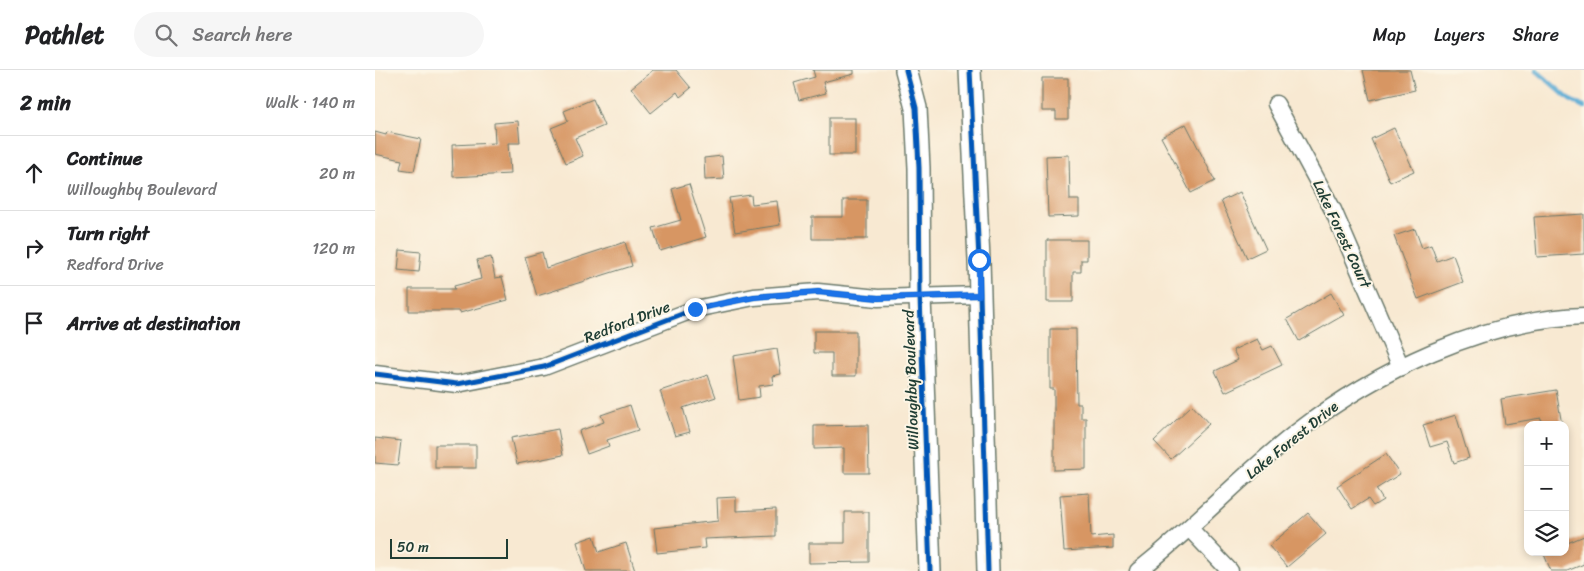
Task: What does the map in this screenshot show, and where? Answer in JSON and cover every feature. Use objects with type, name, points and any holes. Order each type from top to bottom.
[{"type":"street","name":"Willoughby Boulevard","points":[[906,70],[916,108],[919,168],[920,297],[931,571]]},
{"type":"street","points":[[970,70],[979,260],[988,571]]},
{"type":"street","name":"Lake Forest Court","points":[[1276,104],[1333,210],[1401,367]]},
{"type":"street","name":"Redford Drive","points":[[375,374],[457,384],[544,368],[695,309],[754,297],[818,292],[878,298],[979,295]]},
{"type":"street","name":"Lake Forest Drive","points":[[1138,571],[1190,529],[1296,433],[1367,383],[1449,346],[1518,324],[1584,316]]},
{"type":"street","points":[[1190,529],[1230,571]]},
{"type":"building","points":[[653,70],[676,70],[691,88],[680,97],[677,92],[651,113],[631,88]]},
{"type":"building","points":[[813,70],[854,70],[854,74],[823,82],[826,93],[799,100],[794,83],[815,77]]},
{"type":"building","points":[[1363,70],[1410,70],[1415,90],[1370,100]]},
{"type":"building","points":[[1042,78],[1068,78],[1068,119],[1056,119],[1056,111],[1042,111]]},
{"type":"building","points":[[593,99],[604,126],[575,138],[583,156],[566,163],[551,128],[568,121],[564,111]]},
{"type":"building","points":[[829,118],[855,118],[855,155],[829,155]]},
{"type":"building","points":[[518,121],[520,143],[508,143],[510,174],[453,177],[452,145],[495,143],[494,123]]},
{"type":"building","points":[[1186,124],[1215,181],[1191,193],[1161,137]]},
{"type":"building","points":[[1394,128],[1414,171],[1390,182],[1371,139]]},
{"type":"building","points":[[375,132],[386,135],[387,132],[421,139],[414,171],[400,169],[402,160],[375,154]]},
{"type":"building","points":[[1069,155],[1070,200],[1079,200],[1079,216],[1048,217],[1046,156]]},
{"type":"building","points":[[722,156],[724,179],[705,180],[704,158]]},
{"type":"building","points":[[689,184],[706,237],[660,251],[653,228],[681,220],[672,189]]},
{"type":"building","points":[[1240,192],[1266,249],[1247,258],[1221,201]]},
{"type":"building","points":[[751,195],[752,204],[777,201],[780,225],[735,232],[729,198]]},
{"type":"building","points":[[843,200],[867,200],[867,239],[812,239],[812,217],[843,217]]},
{"type":"building","points":[[1584,214],[1584,254],[1537,257],[1534,217]]},
{"type":"building","points":[[1415,229],[1422,248],[1431,245],[1437,261],[1453,255],[1463,282],[1418,299],[1394,236]]},
{"type":"building","points":[[1047,240],[1087,240],[1087,260],[1081,260],[1081,272],[1073,272],[1073,302],[1047,302]]},
{"type":"building","points":[[625,242],[632,266],[537,296],[525,257],[542,252],[546,268]]},
{"type":"building","points":[[400,250],[421,252],[419,272],[398,270]]},
{"type":"building","points":[[491,257],[495,278],[502,277],[508,300],[460,313],[460,311],[409,311],[409,289],[455,289],[454,286],[481,279],[477,260]]},
{"type":"building","points":[[1331,293],[1344,315],[1299,341],[1287,319]]},
{"type":"building","points":[[1050,329],[1076,329],[1077,404],[1081,404],[1081,418],[1086,418],[1086,469],[1054,470],[1054,389],[1050,389]]},
{"type":"building","points":[[814,331],[856,331],[856,376],[832,376],[832,353],[814,353]]},
{"type":"building","points":[[1257,339],[1263,350],[1272,346],[1282,365],[1225,392],[1215,371],[1238,360],[1233,350]]},
{"type":"building","points":[[777,349],[781,374],[772,376],[773,384],[759,386],[760,397],[739,400],[733,356]]},
{"type":"building","points":[[708,375],[716,397],[683,408],[690,432],[675,436],[660,391]]},
{"type":"building","points":[[1556,390],[1561,421],[1541,421],[1541,418],[1505,424],[1501,399]]},
{"type":"building","points":[[630,405],[638,430],[607,440],[609,446],[587,454],[579,431],[604,422],[601,415]]},
{"type":"building","points":[[1192,405],[1209,424],[1171,459],[1154,441]]},
{"type":"building","points":[[1456,415],[1469,458],[1454,463],[1447,442],[1430,447],[1423,425]]},
{"type":"building","points":[[868,425],[869,473],[844,473],[844,448],[814,449],[814,426]]},
{"type":"building","points":[[558,429],[563,455],[517,464],[511,438]]},
{"type":"building","points":[[375,438],[401,441],[398,465],[375,463]]},
{"type":"building","points":[[435,445],[476,445],[476,468],[435,468]]},
{"type":"building","points":[[1386,454],[1400,474],[1376,489],[1383,500],[1373,506],[1368,499],[1352,509],[1337,486]]},
{"type":"building","points":[[1089,493],[1091,537],[1113,535],[1113,548],[1064,551],[1060,495]]},
{"type":"building","points":[[736,497],[736,511],[776,509],[776,536],[704,539],[705,548],[657,553],[654,528],[718,521],[717,498]]},
{"type":"building","points":[[845,512],[869,512],[869,562],[809,563],[809,543],[845,543]]},
{"type":"building","points":[[1308,513],[1326,534],[1287,567],[1269,546]]},
{"type":"building","points":[[594,536],[599,552],[626,543],[635,571],[586,571],[577,542]]},
{"type":"building","points":[[1584,536],[1584,564],[1567,571],[1551,571],[1545,556],[1569,556],[1569,542]]},
{"type":"waterway","points":[[1536,70],[1570,100],[1584,107]]},
{"type":"cycle path","points":[[906,70],[916,108],[919,168],[920,297],[930,571]]},
{"type":"cycle path","points":[[970,70],[979,260],[988,571]]},
{"type":"cycle path","points":[[375,374],[457,384],[544,367],[695,309],[754,297],[818,292],[878,298],[979,295]]},
{"type":"route","points":[[695,309],[754,297],[818,292],[878,298],[979,295],[979,260]]}]
